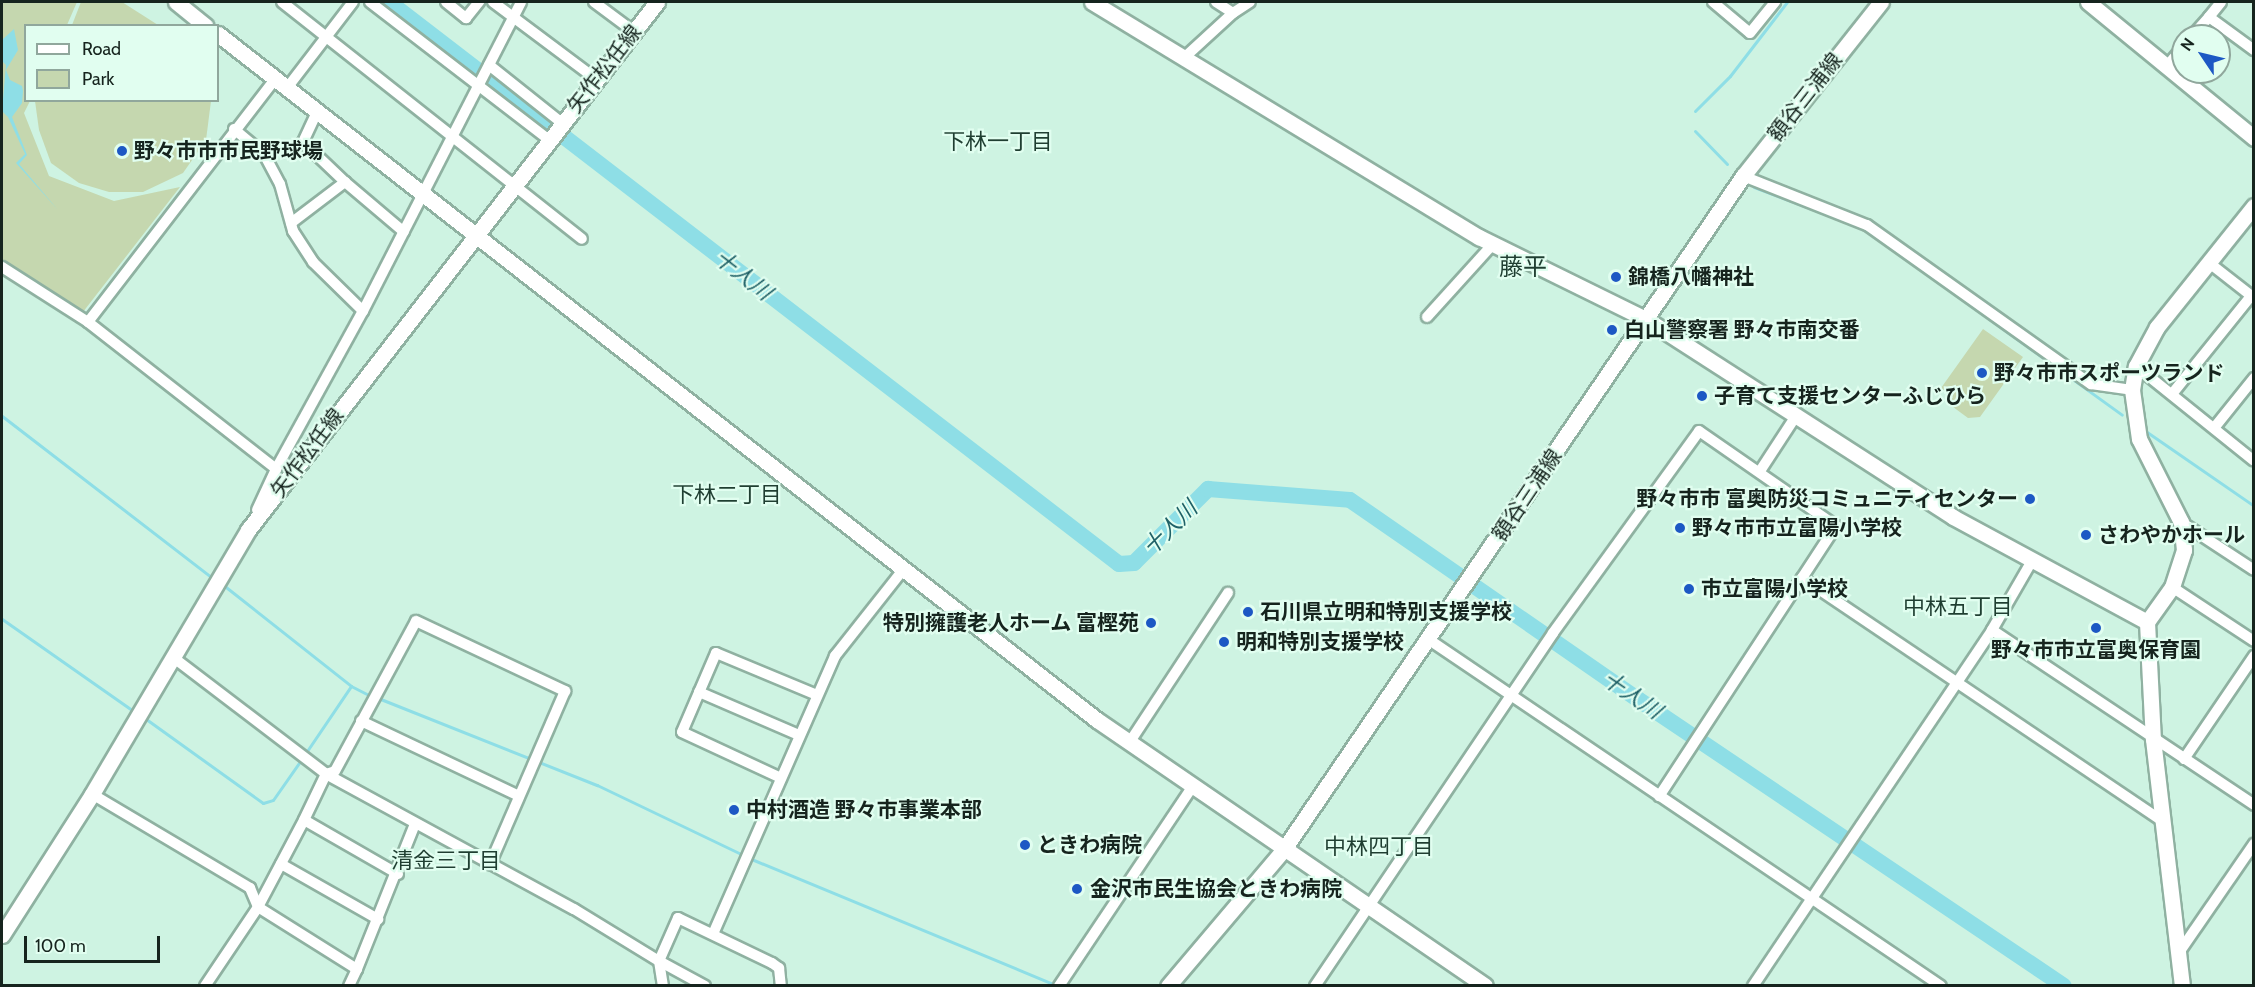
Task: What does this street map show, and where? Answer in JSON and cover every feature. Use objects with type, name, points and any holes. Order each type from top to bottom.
[{"type":"street","points":[[282,2],[516,184],[582,239]]},
{"type":"street","points":[[88,322],[234,129],[327,38],[353,2]]},
{"type":"street","points":[[370,2],[484,75],[556,131]]},
{"type":"street","points":[[446,2],[466,18],[479,2]]},
{"type":"street","points":[[492,2],[596,79]]},
{"type":"street","points":[[248,530],[276,469],[363,311],[521,2]]},
{"type":"street","points":[[594,2],[633,31]]},
{"type":"street","name":"矢作松任線","points":[[2,935],[92,794],[248,530],[474,235],[657,2]]},
{"type":"street","points":[[1092,2],[1186,56],[1493,244],[1646,319],[1953,516],[2147,622]]},
{"type":"street","points":[[1216,2],[1233,13]]},
{"type":"street","points":[[1186,56],[1233,13],[1250,2]]},
{"type":"street","points":[[1713,2],[1750,33],[1775,2]]},
{"type":"street","name":"額谷三浦線","points":[[1168,986],[1284,849],[1743,176],[1881,2]]},
{"type":"street","points":[[2088,2],[2253,138]]},
{"type":"street","points":[[2202,24],[2221,2]]},
{"type":"street","points":[[183,4],[204,24]]},
{"type":"street","points":[[2209,16],[2253,50]]},
{"type":"street","points":[[219,35],[422,196],[1129,743],[1485,986]]},
{"type":"street","points":[[2167,66],[2171,61]]},
{"type":"street","points":[[484,75],[556,131]]},
{"type":"street","points":[[317,112],[303,142],[345,182],[404,232]]},
{"type":"street","points":[[234,129],[264,154],[280,184],[291,223],[313,262],[363,311]]},
{"type":"street","points":[[1743,176],[1867,225],[2091,384],[2132,390]]},
{"type":"street","points":[[291,223],[345,182]]},
{"type":"street","points":[[2182,986],[2153,739],[2147,622],[2172,587],[2184,550],[2181,522],[2139,439],[2132,390],[2136,366],[2157,327],[2253,206]]},
{"type":"street","points":[[1427,317],[1493,244]]},
{"type":"street","points":[[2172,394],[2252,297],[2208,262]]},
{"type":"street","points":[[2,267],[88,322],[276,469]]},
{"type":"street","points":[[2136,366],[2253,460]]},
{"type":"street","points":[[2214,428],[2253,378]]},
{"type":"street","points":[[1760,471],[1796,416]]},
{"type":"street","points":[[1315,986],[1546,643],[1699,431],[1760,471],[1836,526],[1659,796]]},
{"type":"street","points":[[2181,522],[2253,570]]},
{"type":"street","points":[[1753,986],[1992,630],[2033,559]]},
{"type":"street","points":[[712,934],[835,656],[903,570]]},
{"type":"street","points":[[1802,578],[2164,822]]},
{"type":"street","points":[[2172,587],[2253,641]]},
{"type":"street","points":[[1129,743],[1228,593]]},
{"type":"street","points":[[322,771],[335,771],[416,621],[565,691],[490,864]]},
{"type":"street","points":[[1992,630],[2253,805]]},
{"type":"street","points":[[1428,639],[1941,986]]},
{"type":"street","points":[[781,778],[682,732],[699,692],[716,653],[817,695]]},
{"type":"street","points":[[2184,759],[2253,656]]},
{"type":"street","points":[[174,658],[322,771],[705,986]]},
{"type":"street","points":[[699,692],[799,735]]},
{"type":"street","points":[[361,721],[519,796]]},
{"type":"street","points":[[205,986],[258,907],[304,820],[322,771]]},
{"type":"street","points":[[1060,984],[1192,787]]},
{"type":"street","points":[[92,794],[250,888],[258,907],[357,969]]},
{"type":"street","points":[[304,820],[398,874]]},
{"type":"street","points":[[349,986],[398,874],[415,824]]},
{"type":"street","points":[[2178,954],[2253,844]]},
{"type":"street","points":[[281,864],[378,920]]},
{"type":"street","points":[[663,986],[659,961],[678,918],[779,968],[781,986]]},
{"type":"green space","points":[[2,2],[77,2],[67,24],[24,24],[24,102],[30,102],[24,113],[49,176],[114,201],[180,187],[83,312],[2,260]]},
{"type":"green space","points":[[81,2],[122,2],[156,24],[72,24]]},
{"type":"green space","name":"野々市市市民野球場","points":[[35,102],[211,102],[206,140],[183,173],[143,192],[109,192],[79,183],[51,163],[39,130]]},
{"type":"green space","name":"野々市市スポーツランド","points":[[1983,329],[2023,357],[1980,417],[1968,418],[1949,404],[1953,397],[1941,388]]},
{"type":"water","points":[[14,29],[18,50],[6,70],[10,80],[22,86],[23,91],[22,103],[12,117],[27,155],[19,164],[58,210],[16,163],[25,154],[8,117],[2,111],[6,65],[2,61],[2,40]]},
{"type":"waterway","name":"十人川","points":[[389,2],[1119,564],[1134,563],[1208,489],[1350,500],[1639,700],[2064,986]]},
{"type":"waterway","points":[[1695,111],[1730,76],[1787,2]]},
{"type":"waterway","points":[[1695,131],[1727,164]]},
{"type":"waterway","points":[[1754,187],[1843,221]]},
{"type":"waterway","points":[[1949,290],[2122,415]]},
{"type":"waterway","points":[[2,416],[210,576]]},
{"type":"waterway","points":[[2144,430],[2254,506]]},
{"type":"waterway","points":[[222,584],[351,686],[371,696]]},
{"type":"waterway","points":[[2,619],[135,712]]},
{"type":"waterway","points":[[305,754],[351,686]]},
{"type":"waterway","points":[[378,698],[597,785],[743,855]]},
{"type":"waterway","points":[[146,719],[263,803],[273,800],[301,760]]},
{"type":"waterway","points":[[749,858],[1056,985]]},
{"type":"place","name":"野々市市市民野球場","points":[[122,151]]},
{"type":"place","name":"錦橋八幡神社","points":[[1616,277]]},
{"type":"place","name":"白山警察署 野々市南交番","points":[[1612,330]]},
{"type":"place","name":"野々市市スポーツランド","points":[[1982,373]]},
{"type":"place","name":"子育て支援センターふじひら","points":[[1702,396]]},
{"type":"place","name":"野々市市 富奥防災コミュニティセンター","points":[[2030,499]]},
{"type":"place","name":"野々市市立富陽小学校","points":[[1680,528]]},
{"type":"place","name":"さわやかホール","points":[[2086,535]]},
{"type":"place","name":"市立富陽小学校","points":[[1689,589]]},
{"type":"place","name":"石川県立明和特別支援学校","points":[[1248,612]]},
{"type":"place","name":"特別擁護老人ホーム 富樫苑","points":[[1151,623]]},
{"type":"place","name":"野々市市立富奥保育園","points":[[2096,628]]},
{"type":"place","name":"明和特別支援学校","points":[[1224,642]]},
{"type":"place","name":"中村酒造 野々市事業本部","points":[[734,810]]},
{"type":"place","name":"ときわ病院","points":[[1025,845]]},
{"type":"place","name":"金沢市民生協会ときわ病院","points":[[1077,889]]},
{"type":"district","name":"下林一丁目","points":[[998,142]]},
{"type":"district","name":"藤平","points":[[1523,267]]},
{"type":"district","name":"下林二丁目","points":[[727,495]]},
{"type":"district","name":"中林五丁目","points":[[1958,607]]},
{"type":"district","name":"中林四丁目","points":[[1379,847]]},
{"type":"district","name":"清金三丁目","points":[[446,861]]}]
